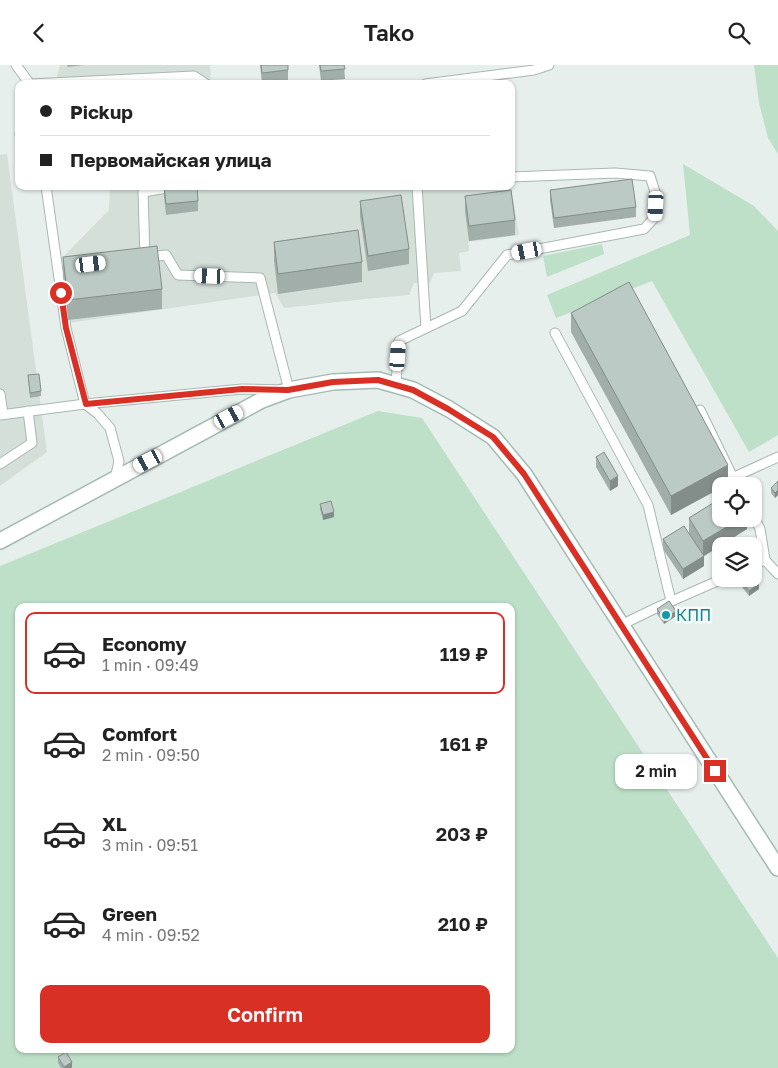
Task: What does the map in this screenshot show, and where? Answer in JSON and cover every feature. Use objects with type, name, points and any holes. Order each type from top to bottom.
[{"type":"street","points":[[0,541],[262,400],[288,390],[333,382],[378,380],[413,390],[493,437],[524,474],[778,868]]},
{"type":"lane","points":[[16,65],[27,80]]},
{"type":"lane","points":[[456,80],[534,70],[549,65]]},
{"type":"lane","points":[[103,80],[194,75],[201,80]]},
{"type":"lane","points":[[396,385],[399,341],[462,311],[508,255],[644,229],[655,217],[656,195],[650,176],[615,173],[515,177]]},
{"type":"lane","points":[[47,190],[66,328],[86,404],[110,427],[119,461],[115,479]]},
{"type":"lane","points":[[0,394],[2,415],[86,404],[242,389],[288,390],[260,278],[178,275],[166,255],[140,258],[142,191],[149,190]]},
{"type":"lane","points":[[418,190],[426,328]]},
{"type":"lane","points":[[555,333],[648,505],[672,601]]},
{"type":"lane","points":[[700,410],[733,477]]},
{"type":"lane","points":[[0,464],[32,443],[28,411]]},
{"type":"lane","points":[[744,477],[778,457]]},
{"type":"lane","points":[[759,527],[765,560],[778,574]]},
{"type":"lane","points":[[621,625],[712,583]]},
{"type":"shaded area","points":[[60,65],[210,65],[211,80],[56,80]]},
{"type":"shaded area","points":[[7,154],[47,452],[0,486],[0,155]]},
{"type":"shaded area","points":[[110,190],[512,190],[519,235],[468,242],[469,251],[459,253],[461,271],[434,273],[430,283],[414,283],[409,295],[284,308],[275,293],[68,323],[61,259],[109,210]]},
{"type":"green space","points":[[754,65],[778,65],[778,154],[768,138],[759,103]]},
{"type":"green space","points":[[683,164],[754,206],[778,231],[778,435],[749,452],[652,281],[556,318],[547,295],[690,235]]},
{"type":"green space","points":[[602,244],[604,254],[547,277],[543,256]]},
{"type":"green space","points":[[378,411],[422,418],[778,958],[778,1068],[0,1068],[0,566]]},
{"type":"building","points":[[261,65],[288,65],[288,70],[262,73]]},
{"type":"building","points":[[320,65],[344,65],[345,69],[321,71]]},
{"type":"building","points":[[632,179],[636,207],[554,218],[550,190]]},
{"type":"building","points":[[164,190],[197,190],[198,201],[166,204]]},
{"type":"building","points":[[511,190],[515,220],[469,226],[465,196]]},
{"type":"building","points":[[401,195],[409,249],[368,256],[360,201]]},
{"type":"building","points":[[358,230],[362,262],[278,274],[274,242]]},
{"type":"building","points":[[157,246],[162,289],[68,300],[63,257]]},
{"type":"building","points":[[629,282],[728,465],[671,496],[571,313]]},
{"type":"building","points":[[39,374],[41,391],[30,393],[28,375]]},
{"type":"building","points":[[604,452],[618,476],[610,481],[596,457]]},
{"type":"building","points":[[778,481],[778,490],[775,493],[771,488]]},
{"type":"building","points":[[331,501],[334,512],[323,515],[320,504]]},
{"type":"building","points":[[712,504],[712,527],[727,527],[703,541],[689,518]]},
{"type":"building","points":[[684,526],[704,556],[683,569],[663,539]]},
{"type":"building","points":[[746,587],[755,587],[749,591]]},
{"type":"building","points":[[669,601],[676,611],[664,619],[657,609]]},
{"type":"building","points":[[67,1053],[72,1062],[64,1067],[58,1057]]},
{"type":"place","name":"КПП","points":[[666,615]]},
{"type":"route","points":[[61,293],[66,328],[86,404],[242,389],[288,390],[333,382],[378,380],[413,390],[493,437],[524,474],[715,771]]}]
